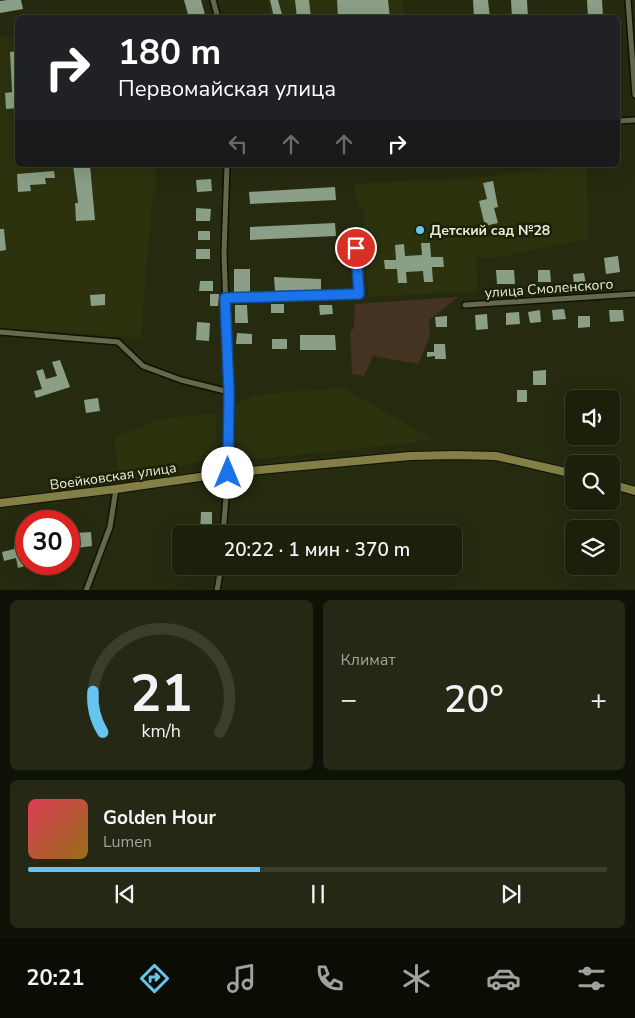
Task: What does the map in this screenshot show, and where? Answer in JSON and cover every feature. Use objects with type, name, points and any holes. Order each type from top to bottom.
[{"type":"main road","name":"Воейковская улица","points":[[0,503],[228,473],[410,456],[496,456],[565,472]]},
{"type":"main road","points":[[620,487],[635,491]]},
{"type":"street","points":[[213,0],[217,15]]},
{"type":"street","points":[[628,0],[634,56],[635,95]]},
{"type":"street","points":[[620,122],[635,120]]},
{"type":"street","points":[[224,525],[228,473],[229,392],[224,217],[227,167]]},
{"type":"street","points":[[225,298],[359,294],[356,248]]},
{"type":"street","name":"улица Смоленского","points":[[465,305],[635,294]]},
{"type":"street","points":[[0,332],[118,342],[144,366],[181,380],[229,392]]},
{"type":"street","points":[[86,590],[110,527],[116,489]]},
{"type":"street","points":[[217,590],[220,575]]},
{"type":"shaded area","points":[[267,0],[403,0],[405,15],[271,15]]},
{"type":"shaded area","points":[[0,37],[15,37],[15,167],[155,167],[157,183],[152,199],[141,338],[0,328]]},
{"type":"shaded area","points":[[558,167],[587,167],[588,239],[495,258],[479,258],[476,253],[478,291],[368,297],[364,209],[359,208],[354,184],[472,178]]},
{"type":"shaded area","points":[[458,297],[429,320],[430,336],[418,364],[373,356],[364,376],[352,374],[350,332],[354,328],[355,304]]},
{"type":"shaded area","points":[[343,388],[432,438],[412,443],[238,461],[234,405],[254,395]]},
{"type":"shaded area","points":[[216,413],[217,458],[119,478],[114,438],[160,419]]},
{"type":"building","points":[[21,0],[23,9],[0,13],[0,1]]},
{"type":"building","points":[[184,0],[201,0],[205,15],[188,15]]},
{"type":"building","points":[[270,0],[278,0],[282,15],[273,15]]},
{"type":"building","points":[[295,0],[309,0],[311,15],[297,15]]},
{"type":"building","points":[[337,0],[388,0],[390,15],[338,15]]},
{"type":"building","points":[[473,0],[488,0],[490,15],[474,15]]},
{"type":"building","points":[[511,0],[527,0],[528,15],[512,15]]},
{"type":"building","points":[[587,0],[602,0],[603,15],[588,15]]},
{"type":"building","points":[[15,51],[15,108],[6,109],[5,93],[12,92],[10,52]]},
{"type":"building","points":[[73,167],[90,167],[95,220],[76,221],[75,203],[78,203]]},
{"type":"building","points":[[54,171],[55,178],[45,178],[46,184],[30,185],[31,191],[18,192],[17,174]]},
{"type":"building","points":[[211,179],[212,191],[197,192],[196,180]]},
{"type":"building","points":[[493,181],[498,207],[494,208],[498,223],[485,226],[479,201],[487,199],[483,183]]},
{"type":"building","points":[[335,187],[336,200],[250,204],[249,192]]},
{"type":"building","points":[[196,208],[211,209],[210,221],[196,221]]},
{"type":"building","points":[[335,223],[336,236],[250,240],[250,227]]},
{"type":"building","points":[[0,229],[4,229],[6,250],[0,251]]},
{"type":"building","points":[[198,231],[210,231],[210,240],[198,240]]},
{"type":"building","points":[[421,243],[430,243],[431,257],[443,257],[444,267],[432,267],[433,282],[424,282],[423,271],[406,272],[407,283],[398,283],[397,269],[385,269],[384,260],[396,260],[395,245],[404,244],[405,256],[422,255]]},
{"type":"building","points":[[196,249],[210,249],[210,259],[196,259]]},
{"type":"building","points":[[618,256],[620,272],[606,274],[604,258]]},
{"type":"building","points":[[234,269],[250,269],[250,293],[234,293]]},
{"type":"building","points":[[496,270],[514,270],[515,284],[497,284]]},
{"type":"building","points":[[538,270],[550,270],[551,282],[538,282]]},
{"type":"building","points":[[584,273],[586,285],[574,286],[573,274]]},
{"type":"building","points":[[274,277],[321,279],[321,290],[275,291]]},
{"type":"building","points":[[200,281],[213,281],[213,291],[199,291]]},
{"type":"building","points":[[105,294],[105,305],[91,306],[90,295]]},
{"type":"building","points":[[210,294],[219,294],[218,306],[210,306]]},
{"type":"building","points":[[271,304],[284,304],[284,313],[271,313]]},
{"type":"building","points":[[235,305],[247,305],[248,323],[235,323]]},
{"type":"building","points":[[319,305],[332,305],[333,314],[320,315]]},
{"type":"building","points":[[564,309],[566,319],[553,320],[552,310]]},
{"type":"building","points":[[540,310],[541,322],[530,323],[528,312]]},
{"type":"building","points":[[609,310],[623,310],[624,321],[610,322]]},
{"type":"building","points":[[519,312],[520,324],[506,325],[506,313]]},
{"type":"building","points":[[487,314],[488,329],[476,330],[475,315]]},
{"type":"building","points":[[447,316],[447,327],[436,327],[435,317]]},
{"type":"building","points":[[578,316],[590,316],[590,327],[578,328]]},
{"type":"building","points":[[197,322],[210,323],[209,341],[196,340]]},
{"type":"building","points":[[237,333],[252,334],[252,344],[236,344]]},
{"type":"building","points":[[300,335],[335,335],[336,350],[300,350]]},
{"type":"building","points":[[272,339],[287,339],[287,349],[272,349]]},
{"type":"building","points":[[434,344],[445,344],[446,359],[435,359],[435,356],[427,357],[427,352],[434,352]]},
{"type":"building","points":[[60,360],[70,387],[36,398],[34,391],[42,389],[36,371],[43,369],[46,379],[57,376],[52,362]]},
{"type":"building","points":[[546,370],[546,385],[533,385],[533,371]]},
{"type":"building","points":[[517,390],[527,390],[527,402],[517,402]]},
{"type":"building","points":[[98,398],[100,411],[86,413],[84,400]]},
{"type":"building","points":[[201,512],[212,512],[212,525],[200,525]]},
{"type":"building","points":[[91,532],[92,546],[80,548],[80,533]]},
{"type":"building","points":[[14,546],[15,558],[4,561],[2,552],[14,549]]},
{"type":"place","name":"Детский сад №28","points":[[420,230]]},
{"type":"route","points":[[228,473],[229,392],[225,298],[359,294],[356,248]]}]
